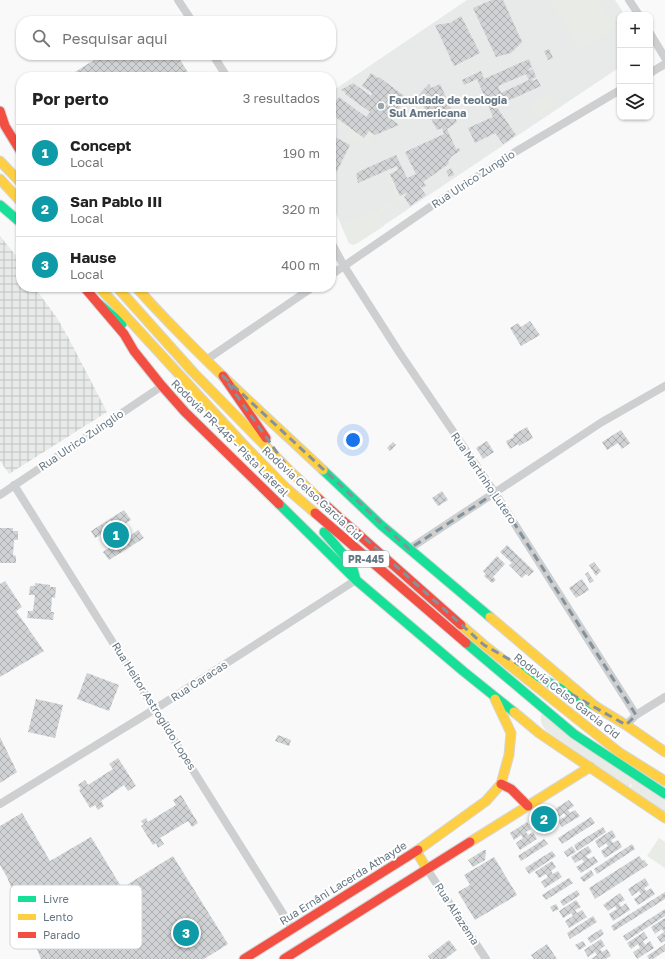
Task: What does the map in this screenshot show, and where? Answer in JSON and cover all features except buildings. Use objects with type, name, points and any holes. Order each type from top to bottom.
[{"type":"main road","points":[[0,111],[5,126],[16,144]]},
{"type":"main road","points":[[0,161],[16,178]]},
{"type":"main road","points":[[0,180],[16,197]]},
{"type":"main road","points":[[0,205],[16,219]]},
{"type":"main road","points":[[88,292],[99,304],[179,374]]},
{"type":"main road","name":"Rodovia Celso Garcia Cid","points":[[104,292],[242,444],[285,487],[339,535],[574,734],[665,794]]},
{"type":"main road","name":"Rodovia Celso Garcia Cid","points":[[121,292],[193,372],[290,471],[340,518],[484,645],[620,753],[665,781]]},
{"type":"main road","points":[[141,292],[164,318],[223,376],[290,471]]},
{"type":"main road","name":"Rodovia PR-445 - Pista Lateral","points":[[99,304],[124,334],[134,351],[185,412],[356,580]]},
{"type":"main road","name":"Rodovia Celso Garcia Cid","points":[[223,376],[381,525],[409,549],[595,706],[665,752]]},
{"type":"main road","points":[[285,487],[349,561],[356,580]]},
{"type":"main road","name":"PR-445","points":[[356,580],[539,733],[665,818]]},
{"type":"main road","points":[[484,645],[548,682],[595,706]]},
{"type":"main road","points":[[416,851],[486,801],[501,784],[509,755],[511,733],[495,697]]},
{"type":"main road","points":[[284,959],[590,767]]},
{"type":"main road","points":[[501,784],[511,789],[528,806]]},
{"type":"main road","name":"Rua Ernâni Lacerda Athayde","points":[[244,959],[416,851],[427,869]]},
{"type":"street","points":[[179,0],[189,16]]},
{"type":"street","points":[[630,0],[637,12]]},
{"type":"street","points":[[653,38],[665,58]]},
{"type":"street","points":[[216,60],[224,72]]},
{"type":"street","points":[[653,70],[665,64]]},
{"type":"street","name":"Rua Ulrico Zunglio","points":[[336,272],[440,200],[515,152],[617,92]]},
{"type":"street","name":"Rua Martinho Lutero","points":[[336,251],[399,352],[495,492],[636,716]]},
{"type":"street","points":[[206,360],[306,292]]},
{"type":"street","name":"Rua Ulrico Zuinglio","points":[[0,494],[162,386]]},
{"type":"street","points":[[409,549],[602,422],[665,386]]},
{"type":"street","name":"Rua Heitor Astrogildo Lopes","points":[[14,485],[292,928]]},
{"type":"street","name":"Rua Caracas","points":[[0,804],[155,708],[356,580]]},
{"type":"street","points":[[626,725],[636,716],[665,697]]},
{"type":"street","name":"Rua Alfazema","points":[[427,869],[486,959]]},
{"type":"highlighted area","points":[[223,376],[409,549],[495,493],[636,715],[626,725],[484,645],[290,471]]},
{"type":"shaded area","points":[[467,0],[615,0],[623,12],[617,12],[617,69],[356,244],[349,243],[336,213],[336,89]]},
{"type":"shaded area","points":[[550,0],[599,0],[616,27],[579,49]]},
{"type":"shaded area","points":[[549,93],[557,104],[537,118],[529,107]]},
{"type":"shaded area","points":[[419,97],[431,123],[410,109],[410,106]]},
{"type":"shaded area","points":[[336,117],[364,137],[369,131],[375,134],[369,143],[364,142],[360,144],[346,138],[350,130],[336,123]]},
{"type":"shaded area","points":[[397,166],[398,170],[390,174],[400,196],[408,192],[405,198],[378,217],[384,226],[356,244],[353,245],[349,243],[341,225],[397,201],[384,172]]},
{"type":"shaded area","points":[[0,236],[16,256],[16,292],[38,292],[57,318],[107,412],[9,474],[0,461]]},
{"type":"shaded area","points":[[542,713],[665,799],[665,813],[631,790],[631,784],[627,787],[548,732],[542,723]]},
{"type":"shaded area","points":[[659,838],[665,842],[665,868],[647,856]]},
{"type":"traffic: fast","points":[[0,205],[16,219]]},
{"type":"traffic: fast","points":[[99,304],[122,324]]},
{"type":"traffic: fast","points":[[323,470],[381,525],[490,617]]},
{"type":"traffic: fast","points":[[279,504],[356,580],[463,671],[514,712]]},
{"type":"traffic: fast","points":[[324,532],[349,561],[356,580]]},
{"type":"traffic: fast","points":[[466,643],[574,734],[665,794]]},
{"type":"traffic: fast","points":[[525,669],[595,706]]},
{"type":"traffic: slow","points":[[0,161],[16,178]]},
{"type":"traffic: slow","points":[[0,179],[16,197]]},
{"type":"traffic: slow","points":[[104,292],[243,444],[285,487],[315,513]]},
{"type":"traffic: slow","points":[[121,292],[193,372],[318,498]]},
{"type":"traffic: slow","points":[[141,292],[204,358],[323,470]]},
{"type":"traffic: slow","points":[[490,617],[595,706],[665,752]]},
{"type":"traffic: slow","points":[[461,625],[620,753],[665,781]]},
{"type":"traffic: slow","points":[[418,850],[486,801],[501,784],[509,755],[511,733],[495,699]]},
{"type":"traffic: slow","points":[[514,712],[539,733],[665,818]]},
{"type":"traffic: slow","points":[[470,842],[590,767]]},
{"type":"traffic: slow","points":[[416,851],[427,869]]},
{"type":"traffic: jam","points":[[0,111],[5,126],[16,144]]},
{"type":"traffic: jam","points":[[88,292],[124,334],[134,351],[162,386],[185,412],[279,504]]},
{"type":"traffic: jam","points":[[223,376],[266,438]]},
{"type":"traffic: jam","points":[[318,498],[461,625]]},
{"type":"traffic: jam","points":[[315,513],[466,643]]},
{"type":"traffic: jam","points":[[501,784],[511,789],[528,806]]},
{"type":"traffic: jam","points":[[284,959],[470,842]]},
{"type":"traffic: jam","points":[[244,959],[418,850]]},
{"type":"place","name":"Faculdade de teologia Sul Americana","points":[[381,106]]},
{"type":"place","name":"Concept","points":[[116,535]]},
{"type":"place","name":"San Pablo III","points":[[544,819]]},
{"type":"place","name":"Hause","points":[[186,933]]}]
